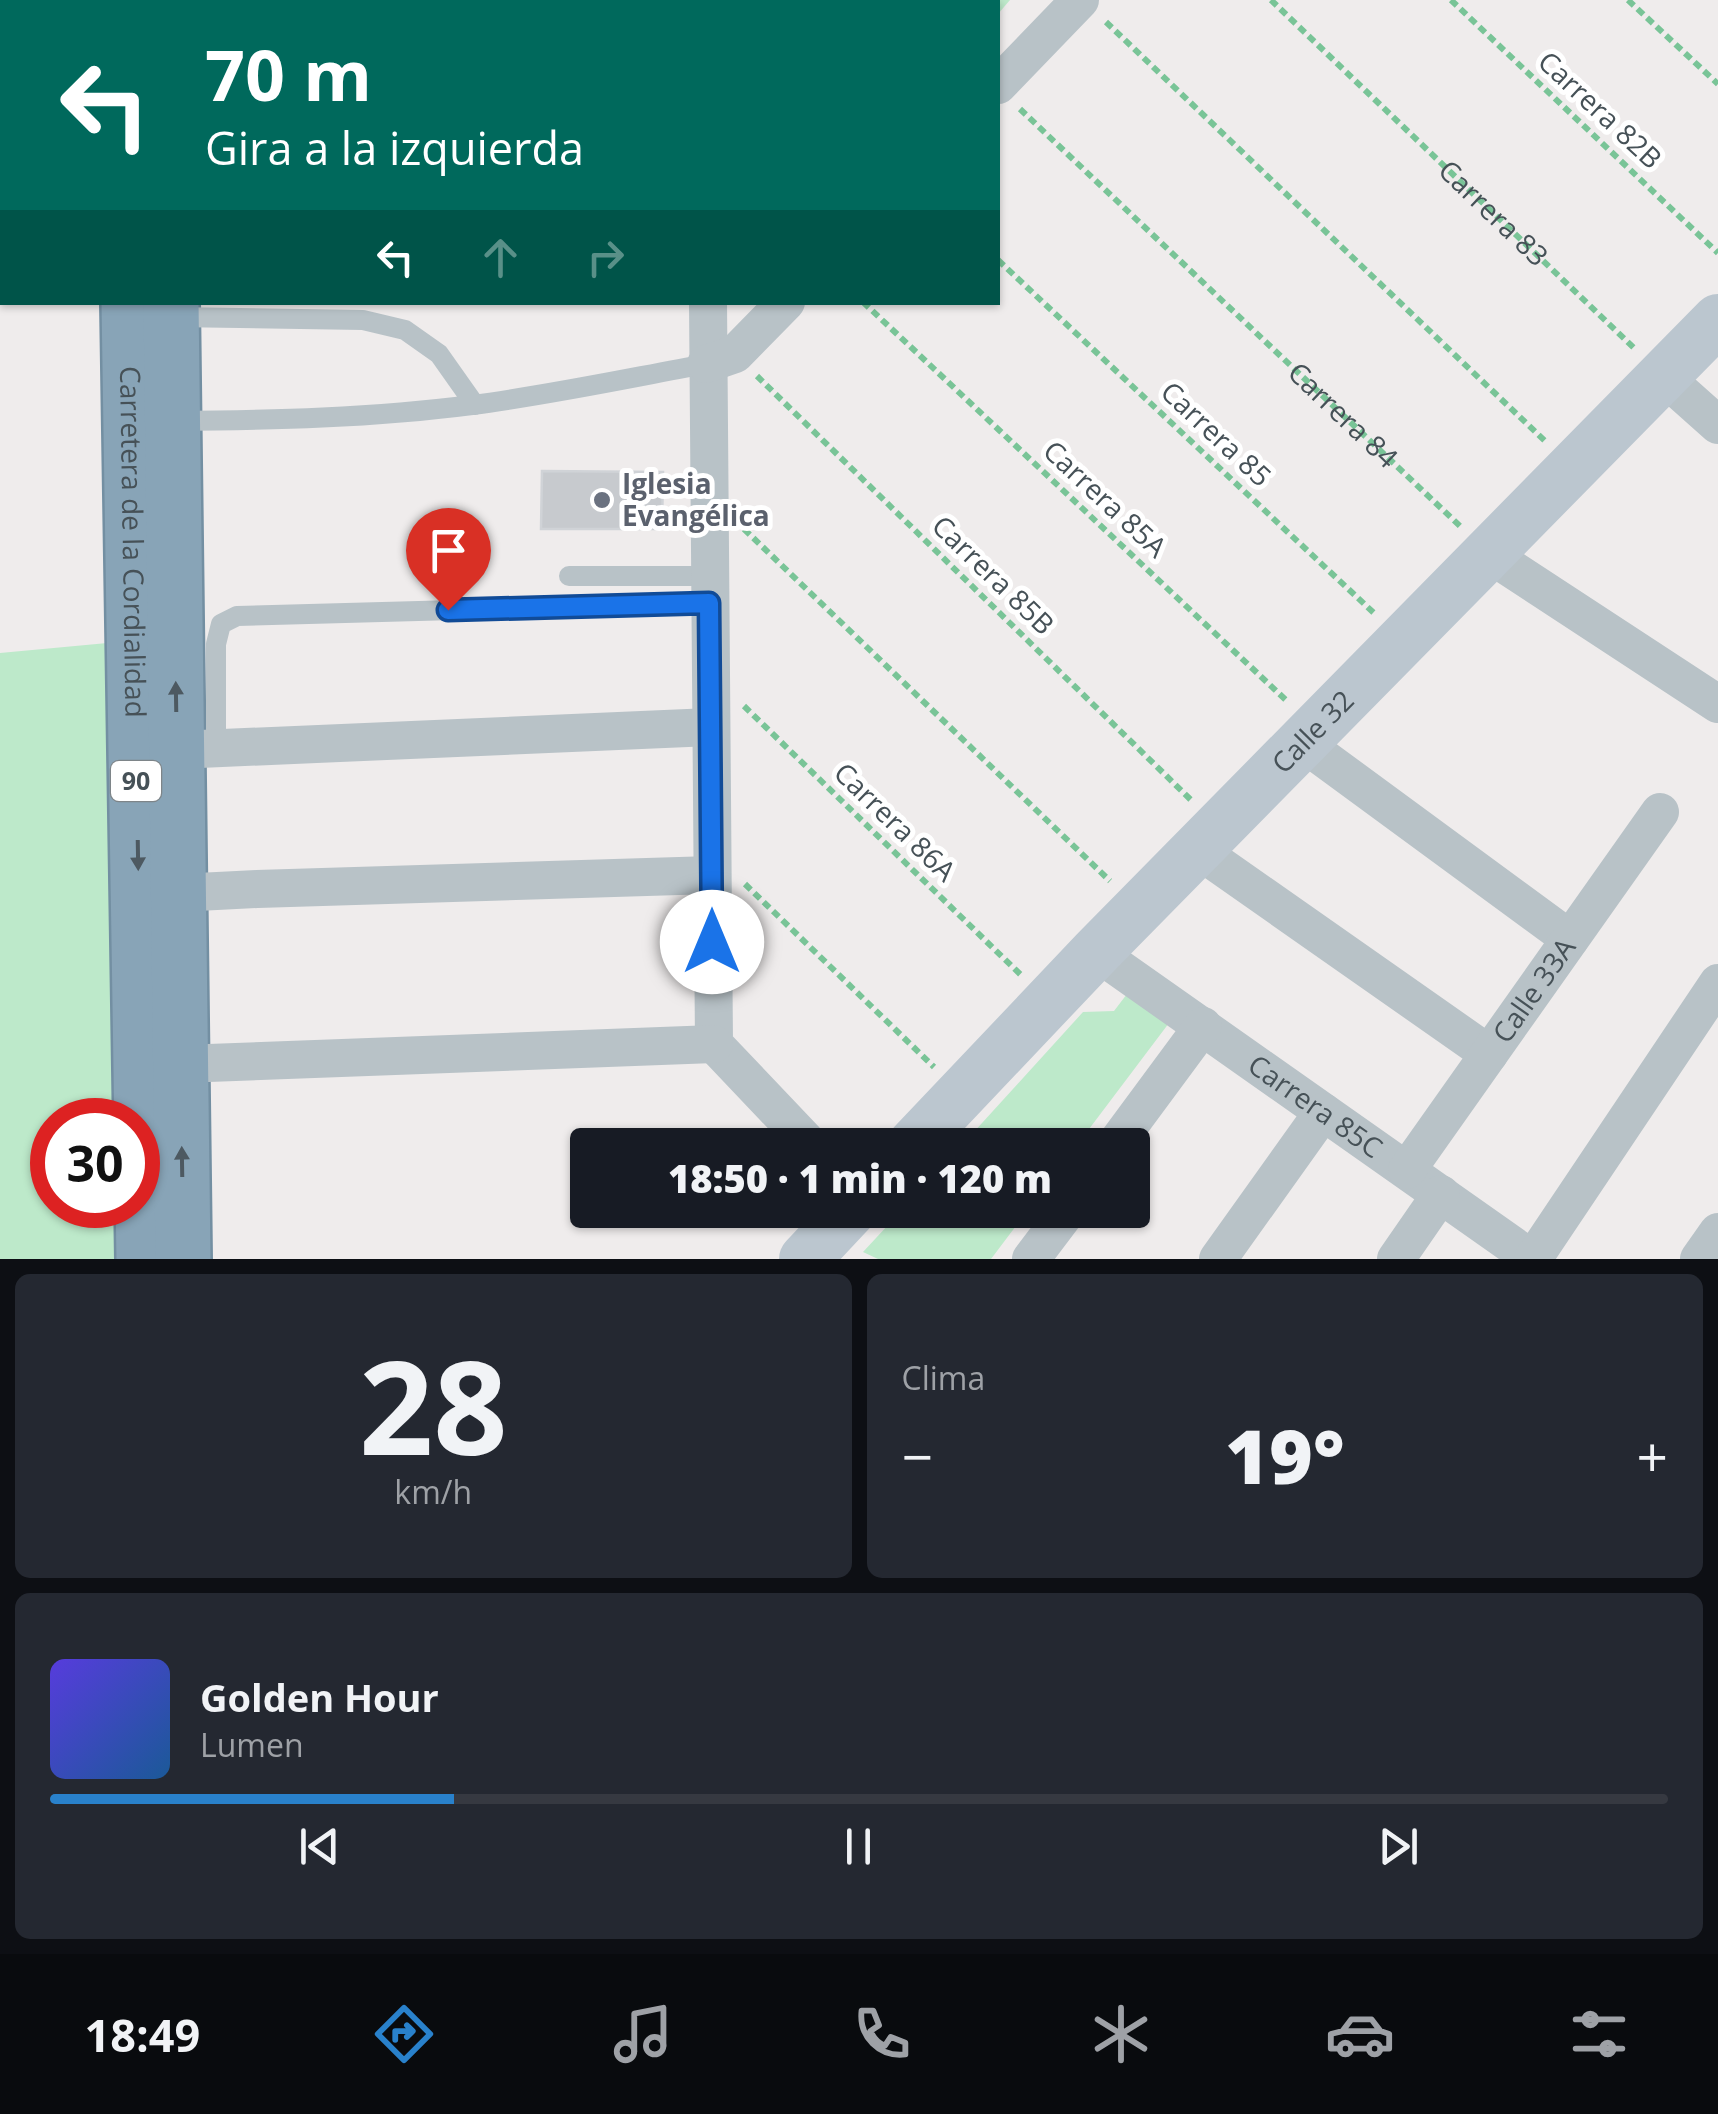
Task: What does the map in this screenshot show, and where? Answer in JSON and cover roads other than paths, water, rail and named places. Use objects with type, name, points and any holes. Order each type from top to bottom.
[{"type":"highway","name":"Carretera de la Cordialidad","points":[[157,307],[172,421],[196,748],[178,893],[183,1259]]},
{"type":"highway","name":"Carretera de la Cordialidad","points":[[144,1259],[157,307]]},
{"type":"street","points":[[1005,93],[1088,7]]},
{"type":"street","points":[[709,305],[721,359],[709,495],[714,1044],[794,1128]]},
{"type":"street","points":[[721,359],[783,305]]},
{"type":"street","name":"Calle 32","points":[[929,1128],[1096,952],[1718,320]]},
{"type":"street","points":[[1663,376],[1718,424]]},
{"type":"street","points":[[1489,554],[1718,704]]},
{"type":"street","points":[[196,748],[711,727]]},
{"type":"street","points":[[1310,736],[1570,940]]},
{"type":"street","name":"Calle 33A","points":[[1406,1170],[1660,812]]},
{"type":"street","points":[[1209,839],[1488,1054]]},
{"type":"street","points":[[178,893],[712,863]]},
{"type":"street","name":"Carrera 85C","points":[[1096,952],[1532,1259]]},
{"type":"street","points":[[1532,1259],[1718,982]]},
{"type":"street","points":[[1127,1128],[1202,1026]]},
{"type":"street","points":[[180,1064],[714,1044]]},
{"type":"street","points":[[1218,1259],[1323,1112]]},
{"type":"street","points":[[1396,1259],[1441,1194]]},
{"type":"street","points":[[806,1259],[834,1228]]},
{"type":"street","points":[[1032,1259],[1055,1228]]},
{"type":"street","points":[[1699,1259],[1718,1232]]},
{"type":"lane","points":[[157,307],[363,320],[405,330],[440,354],[475,405]]},
{"type":"lane","points":[[172,421],[316,418],[475,405],[721,359]]},
{"type":"lane","points":[[569,576],[689,574],[709,590]]},
{"type":"lane","points":[[196,748],[221,624],[237,616],[709,590]]},
{"type":"place","name":"Iglesia Evangélica","points":[[602,500]]}]
